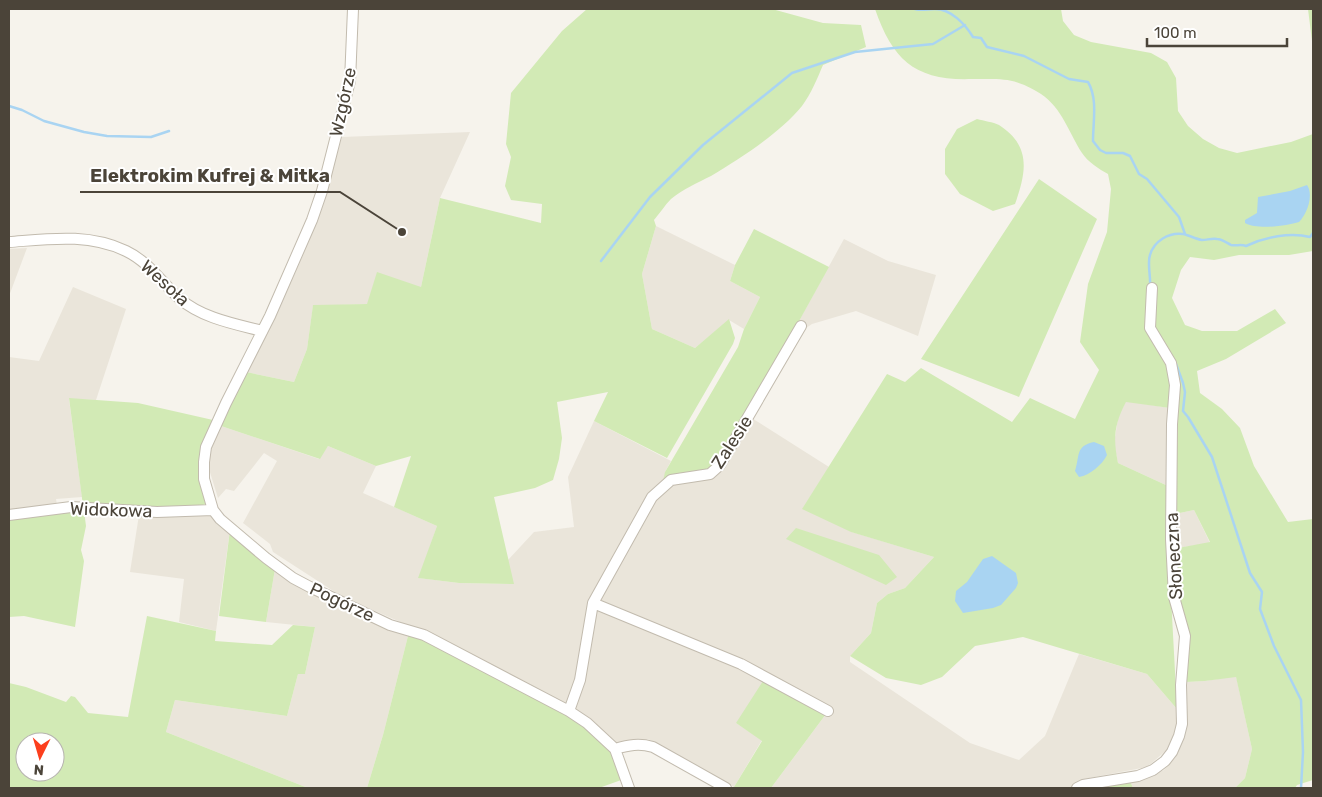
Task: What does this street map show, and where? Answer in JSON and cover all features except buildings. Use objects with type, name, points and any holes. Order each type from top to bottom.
[{"type":"street","name":"Wzgórze","points":[[262,331],[312,220],[322,191],[350,81],[353,9]]},
{"type":"street","name":"Wesoła","points":[[9,242],[64,238],[89,240],[125,251],[144,262],[181,300],[195,309],[222,320],[262,331]]},
{"type":"street","name":"Słoneczna","points":[[1077,788],[1138,776],[1152,770],[1172,752],[1182,724],[1181,685],[1185,636],[1174,597],[1171,539],[1172,424],[1176,385],[1171,363],[1150,328],[1152,288]]},
{"type":"street","name":"Zalesie","points":[[569,711],[580,680],[593,603],[652,497],[671,480],[710,474],[720,465],[801,326]]},
{"type":"street","name":"Pogórze","points":[[262,331],[206,447],[204,479],[213,510],[220,519],[293,578],[390,625],[424,635],[569,711],[587,723],[615,749],[629,788]]},
{"type":"street","name":"Widokowa","points":[[9,515],[72,508],[157,512],[213,510]]},
{"type":"street","points":[[593,603],[741,664],[828,711]]},
{"type":"street","points":[[615,749],[632,744],[653,747],[726,788]]},
{"type":"shaded area","points":[[470,132],[440,198],[421,287],[367,304],[313,306],[307,349],[294,382],[246,372],[275,318],[303,255],[324,200],[342,137]]},
{"type":"shaded area","points":[[656,226],[735,265],[730,281],[760,297],[744,329],[729,320],[695,348],[652,329],[642,274]]},
{"type":"shaded area","points":[[844,239],[888,261],[936,275],[918,336],[856,311],[812,324],[803,330],[795,328]]},
{"type":"shaded area","points":[[27,248],[9,296],[9,249]]},
{"type":"shaded area","points":[[73,287],[126,309],[96,400],[69,399],[82,497],[56,499],[57,505],[9,512],[9,357],[39,361]]},
{"type":"shaded area","points":[[1126,401],[1170,408],[1168,486],[1118,463],[1114,444],[1118,418]]},
{"type":"shaded area","points":[[747,415],[829,467],[803,508],[852,532],[934,557],[905,588],[888,594],[877,603],[871,633],[850,656],[850,662],[970,743],[1019,760],[1045,736],[1079,654],[1147,674],[1177,709],[1177,728],[1169,748],[1147,767],[1084,779],[1072,788],[771,788],[826,714],[736,723],[762,740],[734,787],[648,739],[609,748],[405,624],[341,596],[273,552],[270,544],[243,523],[277,461],[264,453],[234,491],[226,489],[218,498],[208,466],[211,449],[221,426],[319,459],[328,446],[376,466],[363,493],[437,526],[419,578],[459,583],[513,584],[508,560],[534,532],[574,527],[568,477],[594,421],[671,461],[665,472]]},
{"type":"shaded area","points":[[1194,510],[1210,543],[1178,548],[1175,514]]},
{"type":"shaded area","points":[[209,512],[230,530],[216,631],[179,622],[184,579],[130,572],[139,515]]},
{"type":"shaded area","points":[[275,569],[351,612],[408,636],[383,735],[367,788],[308,788],[166,732],[175,700],[287,716],[298,674],[305,674],[315,627],[266,622]]},
{"type":"shaded area","points":[[1236,676],[1252,749],[1245,778],[1235,788],[1133,788],[1130,781],[1148,777],[1164,770],[1175,758],[1184,738],[1187,719],[1186,682]]},
{"type":"green space","points":[[587,9],[772,9],[823,23],[861,25],[866,47],[823,65],[814,86],[802,106],[783,126],[735,161],[676,195],[654,220],[656,226],[642,274],[652,329],[695,348],[729,319],[735,338],[667,458],[594,421],[608,392],[557,402],[562,438],[553,480],[535,488],[494,497],[514,584],[459,583],[418,578],[437,526],[394,507],[411,456],[376,466],[328,446],[320,459],[221,426],[246,372],[294,382],[307,349],[313,305],[367,304],[377,272],[421,287],[440,198],[541,223],[542,204],[511,200],[505,186],[511,157],[506,144],[511,93],[562,31]]},
{"type":"green space","points":[[875,9],[1061,9],[1063,21],[1074,35],[1091,42],[1151,53],[1167,62],[1176,78],[1178,111],[1188,126],[1203,139],[1219,148],[1237,153],[1291,142],[1313,134],[1313,251],[1289,255],[1239,255],[1214,260],[1190,257],[1181,270],[1172,298],[1185,325],[1202,331],[1237,331],[1275,309],[1286,323],[1226,359],[1197,371],[1200,393],[1222,409],[1240,428],[1254,466],[1288,522],[1313,519],[1313,780],[1297,785],[1295,788],[1235,788],[1245,778],[1252,749],[1236,677],[1186,682],[1188,663],[1187,635],[1178,597],[1178,548],[1210,542],[1194,510],[1175,514],[1179,381],[1175,364],[1152,328],[1153,287],[1151,288],[1147,328],[1167,363],[1173,384],[1170,408],[1126,402],[1117,425],[1115,446],[1118,463],[1168,486],[1168,541],[1177,709],[1147,674],[1023,637],[975,646],[942,677],[921,685],[886,678],[850,656],[871,633],[877,603],[888,594],[905,588],[934,557],[851,532],[802,509],[887,374],[905,382],[921,368],[1012,422],[1030,398],[1075,419],[1099,370],[1080,342],[1088,284],[1107,232],[1111,189],[1108,174],[1084,156],[1060,114],[1041,94],[1023,84],[1008,80],[952,79],[921,71],[899,55],[882,27]]},
{"type":"green space","points":[[1308,9],[1313,9],[1313,49]]},
{"type":"green space","points":[[977,119],[997,124],[1010,133],[1017,142],[1024,161],[1022,182],[1015,204],[993,211],[960,194],[945,174],[945,149],[957,129]]},
{"type":"green space","points":[[1039,179],[1097,219],[1019,397],[921,359]]},
{"type":"green space","points":[[754,229],[829,267],[747,415],[710,472],[663,481],[665,472],[738,347],[744,329],[760,297],[730,281],[735,265]]},
{"type":"green space","points":[[69,398],[138,403],[213,420],[202,445],[207,504],[189,508],[83,506]]},
{"type":"green space","points":[[84,511],[86,526],[81,550],[84,561],[75,627],[24,616],[9,617],[9,518]]},
{"type":"green space","points":[[796,528],[879,555],[897,577],[886,585],[786,539]]},
{"type":"green space","points":[[230,530],[275,569],[266,622],[219,616]]},
{"type":"green space","points":[[147,616],[216,631],[215,641],[272,645],[293,625],[315,627],[305,674],[298,674],[287,716],[175,700],[166,732],[308,788],[9,788],[9,683],[26,687],[66,702],[71,696],[75,697],[88,713],[128,717]]},
{"type":"green space","points":[[408,636],[422,638],[560,709],[591,730],[609,748],[624,779],[599,788],[367,788],[383,735]]},
{"type":"green space","points":[[763,681],[826,714],[771,788],[737,788],[734,787],[762,741],[736,723]]},
{"type":"green space","points":[[1130,781],[1133,788],[1092,788]]},
{"type":"water","points":[[1307,185],[1310,194],[1309,204],[1299,222],[1264,227],[1245,223],[1245,220],[1257,213],[1258,197],[1290,191]]},
{"type":"water","points":[[1094,442],[1104,446],[1107,455],[1095,469],[1079,477],[1075,471],[1079,452],[1084,446]]},
{"type":"water","points":[[992,556],[1016,573],[1018,583],[1016,588],[1001,605],[963,613],[955,601],[956,591],[967,582],[983,559]]},
{"type":"waterway","points":[[915,9],[935,9],[952,14],[962,22],[973,37],[981,38],[987,47],[1024,56],[1069,79],[1088,82],[1094,103],[1093,141],[1100,150],[1106,153],[1123,153],[1130,156],[1139,174],[1147,179],[1179,217],[1185,234]]},
{"type":"waterway","points":[[601,261],[650,197],[703,145],[792,73],[855,52],[933,44],[965,25]]},
{"type":"waterway","points":[[9,106],[44,121],[107,136],[151,137],[169,131]]},
{"type":"waterway","points":[[1150,286],[1149,262],[1152,250],[1163,238],[1172,234],[1183,234],[1202,240],[1219,239],[1231,245],[1246,246],[1278,236],[1310,237],[1313,233]]},
{"type":"waterway","points":[[1176,364],[1185,392],[1183,411],[1212,457],[1250,573],[1262,592],[1260,609],[1274,646],[1301,700],[1303,752],[1301,788]]},
{"type":"place","name":"Elektrokim Kufrej & Mitka","points":[[402,232]]}]
